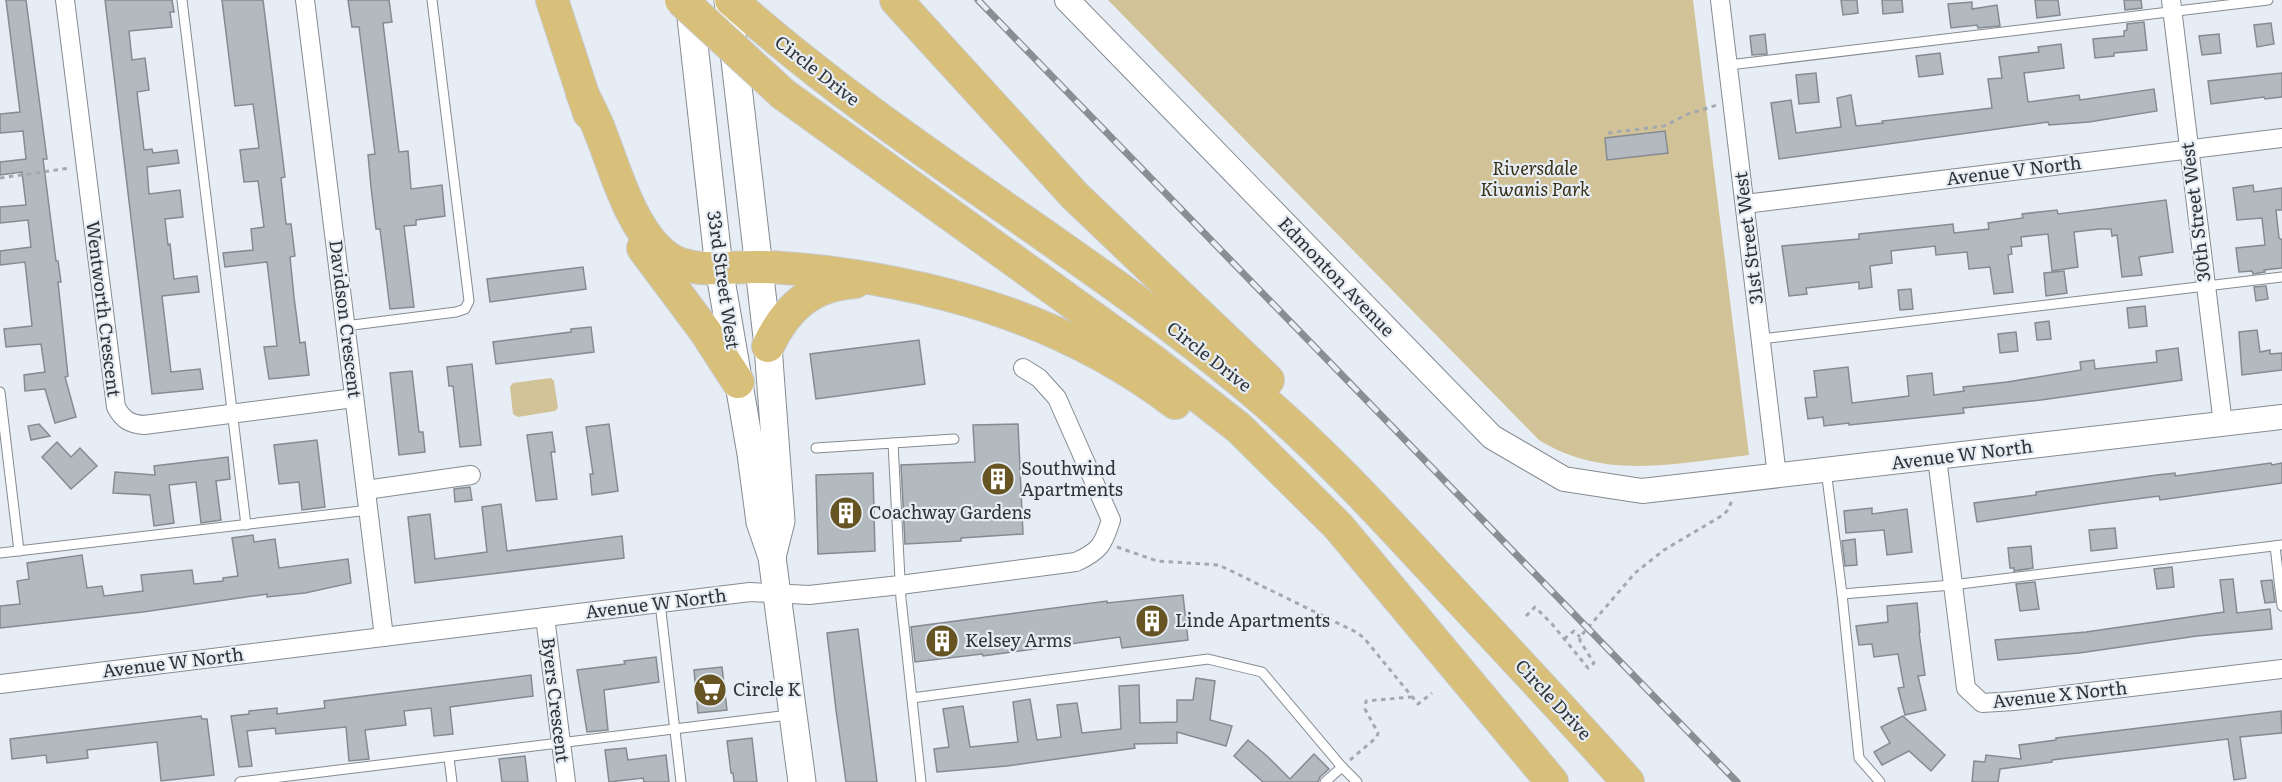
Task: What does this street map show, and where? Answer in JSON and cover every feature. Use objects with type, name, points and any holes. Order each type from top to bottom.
[{"type":"highway","points":[[552,0],[582,93],[634,234],[659,272],[705,331],[738,382]]},
{"type":"highway","name":"Circle Drive","points":[[681,0],[783,94],[1161,366],[1239,428],[1338,526],[1552,782]]},
{"type":"highway","name":"Circle Drive","points":[[730,0],[782,45],[850,98],[1172,327],[1252,390],[1354,485],[1628,782]]},
{"type":"highway","points":[[896,0],[1076,196],[1385,492],[1596,747]]},
{"type":"highway","points":[[582,93],[631,208],[655,246],[677,263],[693,268],[760,267],[889,282],[979,303],[1021,317],[1108,359],[1153,386],[1338,526]]},
{"type":"highway","points":[[768,346],[785,316],[807,297],[846,282],[889,282]]},
{"type":"main road","name":"33rd Street West","points":[[689,0],[719,268],[752,454],[760,522],[772,557],[802,782]]},
{"type":"main road","name":"33rd Street West","points":[[730,0],[768,346],[782,521],[772,557]]},
{"type":"street","name":"Wentworth Crescent","points":[[65,0],[116,407],[127,421],[144,425],[354,398]]},
{"type":"street","name":"Davidson Crescent","points":[[305,0],[384,638]]},
{"type":"street","name":"Edmonton Avenue","points":[[1067,0],[1492,437],[1564,479],[1642,491]]},
{"type":"street","name":"31st Street West","points":[[1720,0],[1777,476]]},
{"type":"street","name":"30th Street West","points":[[2172,6],[2204,287],[2223,424]]},
{"type":"street","name":"Avenue V North","points":[[1745,204],[2282,138]]},
{"type":"street","points":[[1023,369],[1049,388],[1062,409],[1111,520],[1104,543]]},
{"type":"street","name":"Avenue W North","points":[[1642,491],[2282,417]]},
{"type":"street","name":"Avenue X North","points":[[1937,458],[1966,688],[1982,702],[2014,701],[2282,669]]},
{"type":"street","points":[[366,490],[471,475]]},
{"type":"street","name":"Avenue W North","points":[[0,684],[750,592],[809,595],[900,585],[1076,562],[1090,556],[1104,543]]},
{"type":"street","name":"Byers Crescent","points":[[545,617],[566,782]]},
{"type":"lane","points":[[182,0],[246,525]]},
{"type":"lane","points":[[345,326],[456,312],[465,309],[468,301],[432,0]]},
{"type":"lane","points":[[1729,65],[2172,6],[2268,0]]},
{"type":"lane","points":[[1761,339],[2282,277]]},
{"type":"lane","points":[[0,392],[19,551]]},
{"type":"lane","points":[[816,448],[954,440]]},
{"type":"lane","points":[[893,443],[900,585],[921,782]]},
{"type":"lane","points":[[1826,470],[1859,758],[1880,782]]},
{"type":"lane","points":[[0,553],[369,510]]},
{"type":"lane","points":[[1842,594],[1952,585],[2278,546],[2282,606]]},
{"type":"lane","points":[[660,603],[681,782]]},
{"type":"lane","points":[[912,698],[1208,659],[1262,672],[1357,782]]},
{"type":"lane","points":[[240,782],[792,715]]},
{"type":"lane","points":[[449,758],[452,782]]},
{"type":"lane","points":[[1325,782],[1342,767]]},
{"type":"path","points":[[1608,133],[1664,126],[1707,107],[1733,102]]},
{"type":"path","points":[[0,178],[71,168]]},
{"type":"path","points":[[1580,637],[1635,573],[1664,550],[1723,515],[1731,503],[1732,482]]},
{"type":"path","points":[[1104,543],[1157,561],[1219,565],[1356,632],[1364,638],[1418,704],[1432,693]]},
{"type":"path","points":[[1526,616],[1535,607],[1588,668],[1594,663],[1580,641],[1580,637],[1574,631],[1564,639]]},
{"type":"path","points":[[1342,767],[1377,737],[1377,728],[1365,709],[1366,701],[1412,697]]},
{"type":"green space","name":"Riversdale Kiwanis Park","points":[[1108,0],[1693,0],[1749,455],[1668,465],[1615,465],[1590,461],[1564,453],[1539,440]]},
{"type":"green space","points":[[551,378],[554,381],[558,408],[555,411],[518,417],[513,414],[510,387],[513,383]]},
{"type":"building","points":[[6,0],[26,0],[47,159],[43,159],[56,261],[58,261],[61,282],[58,282],[68,376],[65,377],[76,417],[55,423],[45,389],[25,391],[24,375],[45,372],[41,344],[6,347],[4,329],[32,326],[25,262],[0,265],[0,251],[31,247],[28,220],[0,223],[0,207],[26,205],[22,172],[0,175],[0,162],[26,159],[23,131],[0,133],[0,114],[20,112]]},
{"type":"building","points":[[105,0],[172,0],[174,12],[170,12],[172,27],[129,31],[132,60],[145,58],[149,90],[137,92],[144,150],[152,149],[153,153],[177,150],[179,163],[147,167],[149,194],[180,190],[183,217],[165,219],[174,279],[197,276],[199,292],[162,296],[171,372],[200,369],[203,389],[152,394]]},
{"type":"building","points":[[222,0],[263,0],[285,177],[281,178],[286,224],[291,224],[295,256],[290,257],[294,297],[300,343],[305,342],[309,375],[269,379],[264,347],[277,346],[267,262],[225,267],[223,253],[253,250],[251,229],[264,227],[258,181],[244,182],[240,150],[259,148],[253,104],[235,106]]},
{"type":"building","points":[[348,0],[389,0],[392,22],[383,23],[399,152],[408,151],[411,189],[442,185],[445,216],[416,220],[416,225],[404,226],[414,307],[390,309],[380,229],[376,229],[371,187],[368,155],[375,154],[359,27],[352,27]]},
{"type":"building","points":[[1841,0],[1857,0],[1858,13],[1843,15]]},
{"type":"building","points":[[1882,0],[1902,0],[1903,12],[1883,14]]},
{"type":"building","points":[[2035,0],[2058,0],[2060,15],[2037,18]]},
{"type":"building","points":[[2124,0],[2141,0],[2142,8],[2125,10]]},
{"type":"building","points":[[1972,2],[1972,9],[1997,5],[2000,26],[1978,28],[1977,25],[1951,28],[1948,4]]},
{"type":"building","points":[[2144,22],[2147,50],[2114,53],[2114,56],[2095,58],[2093,39],[2124,36],[2127,24]]},
{"type":"building","points":[[2271,23],[2274,44],[2257,47],[2254,25]]},
{"type":"building","points":[[1765,34],[1767,54],[1752,55],[1750,36]]},
{"type":"building","points":[[2219,34],[2221,53],[2202,55],[2199,36]]},
{"type":"building","points":[[2061,44],[2064,68],[2024,73],[2028,102],[2079,95],[2080,100],[2154,89],[2157,111],[2089,122],[2049,125],[2048,122],[1779,159],[1771,103],[1791,100],[1796,133],[1841,127],[1837,98],[1851,95],[1856,126],[1992,108],[1988,79],[2002,78],[1999,57],[2039,52],[2038,47]]},
{"type":"building","points":[[1940,53],[1943,74],[1919,77],[1916,56]]},
{"type":"building","points":[[1816,73],[1819,102],[1799,104],[1796,75]]},
{"type":"building","points":[[2282,73],[2282,97],[2211,104],[2208,81]]},
{"type":"building","points":[[1665,131],[1668,153],[1607,160],[1605,138]]},
{"type":"building","points":[[2253,185],[2254,192],[2282,188],[2282,210],[2276,210],[2279,238],[2282,240],[2282,268],[2253,274],[2252,271],[2239,272],[2236,248],[2265,245],[2262,218],[2237,220],[2233,188]]},
{"type":"building","points":[[2166,200],[2173,252],[2139,257],[2142,275],[2122,277],[2117,235],[2112,236],[2111,229],[2100,229],[2074,232],[2078,267],[2052,271],[2048,234],[2021,237],[2022,246],[2011,247],[2012,254],[2008,255],[2013,292],[1994,294],[1990,267],[1969,269],[1967,252],[1936,255],[1935,246],[1891,251],[1892,263],[1870,266],[1872,287],[1859,289],[1859,282],[1806,288],[1807,294],[1789,296],[1782,246],[1859,239],[1859,234],[1953,224],[1954,233],[1989,229],[1988,223],[2023,218],[2022,214],[2057,210],[2058,214]]},
{"type":"building","points":[[583,267],[586,289],[490,302],[487,279]]},
{"type":"building","points":[[2064,271],[2067,293],[2046,296],[2044,273]]},
{"type":"building","points":[[2266,286],[2268,299],[2256,301],[2254,287]]},
{"type":"building","points":[[1911,289],[1913,309],[1900,310],[1898,290]]},
{"type":"building","points":[[2145,306],[2147,326],[2129,328],[2127,308]]},
{"type":"building","points":[[2049,321],[2051,339],[2037,340],[2035,323]]},
{"type":"building","points":[[591,327],[594,352],[496,364],[493,342],[571,332],[571,329]]},
{"type":"building","points":[[2257,330],[2260,352],[2270,350],[2270,354],[2282,353],[2282,370],[2242,375],[2239,332]]},
{"type":"building","points":[[2016,332],[2018,351],[2000,353],[1998,334]]},
{"type":"building","points":[[919,340],[925,384],[816,399],[810,354]]},
{"type":"building","points":[[2178,348],[2182,380],[2041,400],[1963,408],[1964,413],[1849,425],[1849,423],[1824,426],[1823,417],[1808,419],[1805,398],[1817,397],[1814,371],[1848,367],[1852,403],[1909,396],[1907,376],[1932,373],[1934,395],[1964,391],[1963,387],[2081,370],[2080,362],[2094,360],[2095,369],[2157,362],[2156,351]]},
{"type":"building","points":[[472,364],[481,445],[460,447],[453,386],[449,386],[447,367]]},
{"type":"building","points":[[412,371],[419,432],[423,432],[425,452],[399,455],[390,373]]},
{"type":"building","points":[[39,424],[50,436],[31,440],[28,426]]},
{"type":"building","points":[[609,424],[618,491],[592,495],[590,474],[593,474],[586,427]]},
{"type":"building","points":[[1018,424],[1023,534],[905,544],[901,465],[975,462],[973,425]]},
{"type":"building","points":[[552,432],[555,452],[551,452],[557,499],[536,501],[527,435]]},
{"type":"building","points":[[317,440],[325,507],[302,510],[299,482],[279,484],[274,445]]},
{"type":"building","points":[[57,442],[71,457],[80,448],[97,466],[71,489],[42,457]]},
{"type":"building","points":[[228,457],[230,479],[216,481],[221,520],[201,523],[196,482],[169,485],[174,523],[154,526],[150,495],[113,493],[115,472],[155,475],[154,466]]},
{"type":"building","points":[[2271,463],[2272,465],[2282,463],[2282,483],[2160,500],[2159,496],[1977,522],[1974,503],[2157,475],[2175,473],[2175,476]]},
{"type":"building","name":"Coachway Gardens","points":[[873,473],[875,551],[818,554],[816,475]]},
{"type":"building","points":[[470,487],[472,500],[455,502],[454,489]]},
{"type":"building","points":[[501,504],[507,551],[622,536],[624,558],[415,583],[408,517],[430,514],[435,559],[487,552],[482,507]]},
{"type":"building","points":[[1872,508],[1872,514],[1907,509],[1912,552],[1887,555],[1884,530],[1846,533],[1844,511]]},
{"type":"building","points":[[2115,528],[2117,548],[2091,551],[2089,530]]},
{"type":"building","points":[[253,535],[254,542],[275,539],[279,568],[348,559],[351,583],[305,593],[267,597],[267,594],[143,612],[0,628],[0,606],[20,604],[17,581],[29,579],[27,563],[82,555],[87,588],[102,586],[104,596],[143,591],[141,575],[192,570],[194,584],[223,581],[223,578],[238,576],[232,538]]},
{"type":"building","points":[[1855,539],[1857,565],[1845,566],[1842,541]]},
{"type":"building","points":[[2031,546],[2033,568],[2014,571],[2014,568],[2010,568],[2008,548]]},
{"type":"building","points":[[2172,567],[2174,587],[2157,589],[2154,569]]},
{"type":"building","points":[[2233,579],[2237,613],[2270,609],[2272,629],[2197,636],[2079,653],[1998,660],[1995,640],[2086,632],[2224,612],[2220,580]]},
{"type":"building","points":[[2272,580],[2275,602],[2265,603],[2261,581]]},
{"type":"building","points":[[2035,582],[2039,609],[2020,611],[2016,584]]},
{"type":"building","points":[[1183,595],[1188,640],[1122,648],[1120,637],[983,656],[982,654],[915,662],[911,627],[1107,601],[1107,603]]},
{"type":"building","points":[[1917,603],[1925,675],[1918,676],[1926,710],[1905,715],[1898,688],[1904,687],[1898,654],[1874,657],[1872,644],[1859,645],[1856,626],[1888,622],[1887,606]]},
{"type":"building","points":[[858,629],[877,782],[846,782],[836,710],[827,633]]},
{"type":"building","points":[[656,657],[659,682],[604,690],[608,730],[587,732],[577,670],[625,664],[624,661]]},
{"type":"building","name":"Circle K","points":[[722,667],[727,710],[698,713],[694,670]]},
{"type":"building","points":[[531,675],[533,696],[450,707],[453,734],[434,736],[431,708],[404,711],[406,725],[365,730],[369,759],[349,761],[346,727],[276,734],[275,728],[247,731],[252,766],[239,767],[231,716],[249,714],[249,711],[277,708],[277,714],[325,708],[324,701]]},
{"type":"building","points":[[1196,678],[1215,681],[1210,720],[1232,726],[1226,746],[1177,732],[1177,743],[1134,744],[1135,748],[1007,766],[937,772],[934,749],[949,747],[943,709],[963,706],[970,747],[1018,742],[1013,702],[1030,699],[1037,740],[1061,737],[1057,705],[1077,703],[1082,733],[1121,729],[1119,686],[1139,685],[1140,723],[1177,722],[1177,700],[1193,700]]},
{"type":"building","points":[[2281,711],[2282,733],[2240,737],[2246,778],[2234,780],[2228,739],[2052,760],[2052,762],[2000,769],[1998,782],[1972,782],[1974,761],[1985,762],[1986,755],[2021,759],[2019,745],[2056,740],[2056,738]]},
{"type":"building","points":[[201,716],[202,719],[207,719],[214,775],[161,781],[157,742],[87,750],[88,758],[47,763],[46,755],[12,759],[10,739]]},
{"type":"building","points":[[1903,716],[1945,755],[1931,771],[1909,751],[1882,765],[1874,752],[1890,743],[1881,727]]},
{"type":"building","points":[[752,738],[757,782],[734,782],[727,741]]},
{"type":"building","points":[[1248,740],[1290,779],[1314,754],[1329,769],[1318,782],[1263,782],[1234,756]]},
{"type":"building","points":[[626,748],[628,760],[666,755],[669,782],[644,782],[643,778],[609,782],[605,750]]},
{"type":"building","points":[[525,756],[528,782],[502,782],[499,759]]},
{"type":"railway","points":[[978,0],[1737,782]]},
{"type":"place","name":"Southwind Apartments","points":[[998,479]]},
{"type":"place","name":"Coachway Gardens","points":[[846,513]]},
{"type":"place","name":"Linde Apartments","points":[[1152,621]]},
{"type":"place","name":"Kelsey Arms","points":[[942,641]]},
{"type":"place","name":"Circle K","points":[[710,690]]}]
